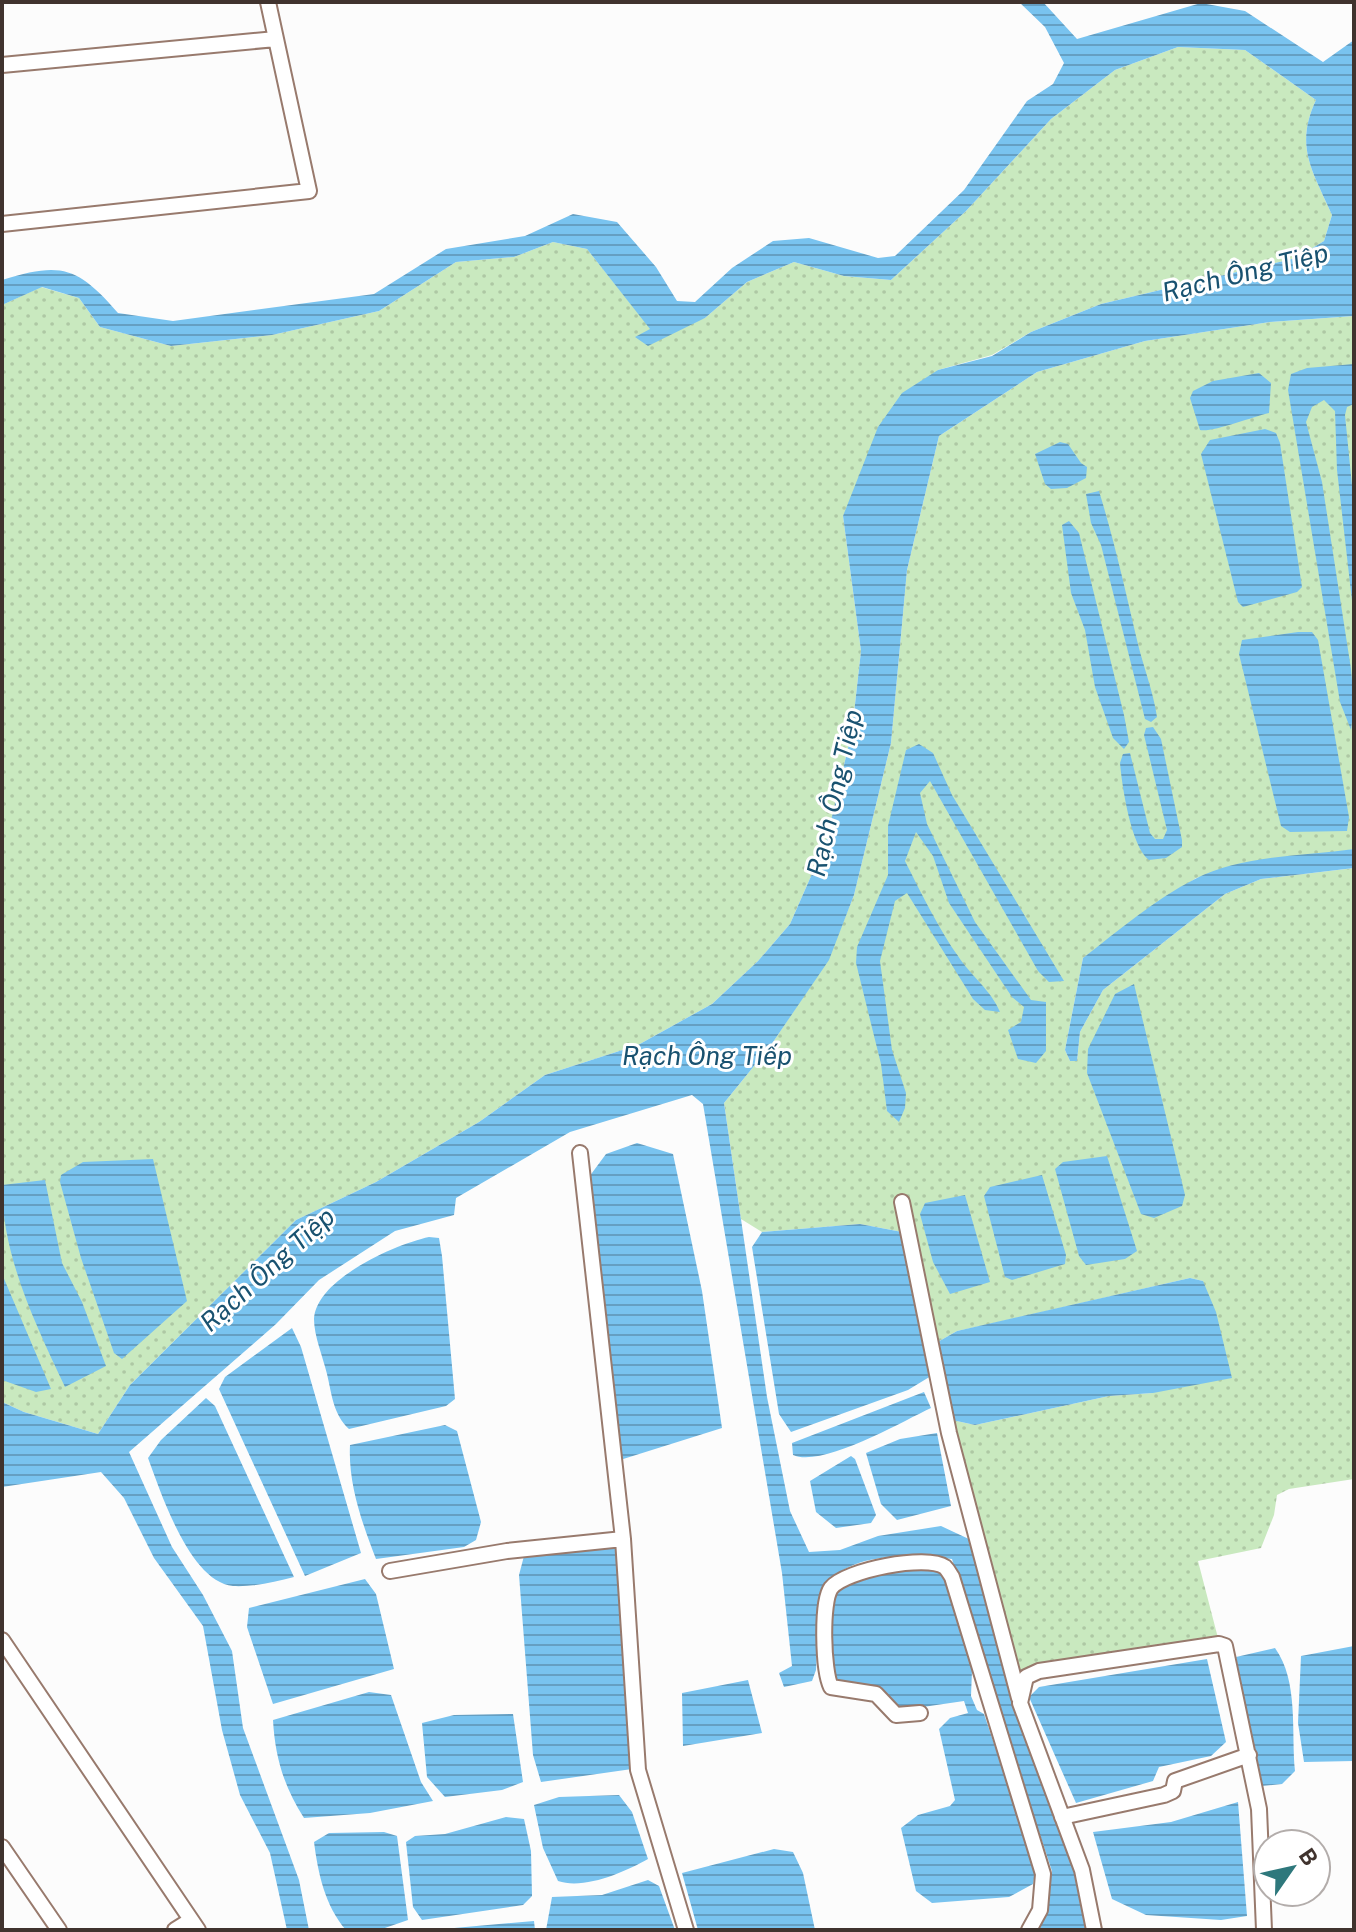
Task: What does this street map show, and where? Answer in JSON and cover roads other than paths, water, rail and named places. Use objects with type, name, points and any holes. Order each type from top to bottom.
[{"type":"street","points":[[2,224],[309,191],[268,2]]},
{"type":"street","points":[[2,65],[276,39]]},
{"type":"street","points":[[580,1153],[623,1539],[638,1770],[686,1930]]},
{"type":"street","points":[[902,1202],[949,1433],[1020,1703],[1082,1870],[1094,1930]]},
{"type":"street","points":[[390,1571],[507,1551],[623,1539]]},
{"type":"street","points":[[920,1713],[896,1715],[876,1694],[831,1687],[825,1627],[827,1596],[841,1579],[874,1568],[929,1562],[944,1566],[952,1577],[1043,1874],[1040,1910],[1029,1930]]},
{"type":"street","points":[[2,1640],[194,1925],[175,1930]]},
{"type":"street","points":[[1020,1703],[1026,1677],[1039,1671],[1222,1645],[1259,1809],[1264,1930]]},
{"type":"street","points":[[1062,1817],[1164,1795],[1173,1791],[1175,1781],[1249,1755]]},
{"type":"street","points":[[2,1847],[59,1930]]},
{"type":"water","name":"Rạch Ông Tiếp","points":[[1019,2],[1043,2],[1077,39],[1201,3],[1245,11],[1323,62],[1354,40],[1354,316],[1270,322],[1145,341],[1037,372],[939,436],[907,570],[891,743],[854,895],[829,960],[771,1045],[724,1103],[767,1397],[790,1511],[809,1552],[840,1550],[878,1536],[941,1526],[971,1540],[1075,1871],[1089,1930],[1036,1930],[1045,1913],[1052,1871],[952,1559],[883,1558],[849,1567],[835,1576],[822,1596],[816,1670],[812,1681],[784,1687],[779,1673],[792,1666],[782,1573],[703,1104],[692,1095],[570,1132],[456,1198],[454,1215],[395,1231],[319,1280],[276,1324],[129,1452],[172,1547],[203,1595],[232,1651],[243,1728],[299,1880],[309,1930],[287,1930],[270,1853],[240,1795],[222,1730],[203,1626],[154,1558],[124,1498],[101,1472],[2,1487],[2,1402],[24,1412],[98,1434],[130,1385],[296,1220],[376,1182],[479,1122],[545,1075],[638,1045],[712,1004],[758,961],[790,924],[826,842],[852,731],[861,651],[843,516],[878,427],[902,393],[938,370],[992,356],[1031,332],[1101,304],[1296,258],[1324,241],[1332,215],[1313,172],[1306,145],[1316,100],[1245,50],[1178,47],[1115,70],[1051,119],[966,211],[891,280],[844,276],[794,262],[747,282],[705,318],[648,346],[635,337],[650,329],[587,249],[553,242],[514,257],[456,262],[379,311],[272,335],[171,346],[100,327],[79,298],[42,287],[2,305],[2,280],[39,271],[67,272],[91,285],[118,313],[173,321],[374,294],[446,249],[525,236],[573,214],[617,222],[656,267],[677,301],[695,302],[732,268],[773,241],[809,238],[878,258],[895,256],[964,190],[1027,101],[1053,84],[1064,63],[1045,27]]},
{"type":"water","points":[[1354,364],[1354,404],[1347,407],[1345,415],[1354,506],[1354,618],[1337,470],[1335,411],[1324,400],[1312,407],[1306,422],[1322,482],[1351,669],[1354,705],[1351,730],[1340,702],[1288,390],[1291,374],[1307,368]]},
{"type":"water","points":[[1259,373],[1271,383],[1269,413],[1200,430],[1190,398],[1193,391],[1213,381]]},
{"type":"water","points":[[1265,429],[1276,433],[1280,443],[1302,587],[1297,592],[1243,607],[1238,602],[1201,454],[1210,440]]},
{"type":"water","points":[[1060,442],[1068,444],[1087,467],[1086,478],[1067,488],[1051,489],[1045,484],[1035,454]]},
{"type":"water","points":[[1099,491],[1155,707],[1157,717],[1151,722],[1145,719],[1101,545],[1091,523],[1086,494]]},
{"type":"water","points":[[1069,521],[1079,533],[1124,715],[1129,742],[1124,749],[1113,738],[1095,687],[1085,630],[1071,593],[1062,525]]},
{"type":"water","points":[[1312,632],[1318,640],[1349,817],[1347,831],[1290,832],[1281,826],[1239,654],[1242,640]]},
{"type":"water","points":[[1153,727],[1161,739],[1182,847],[1166,858],[1149,860],[1132,830],[1120,763],[1123,754],[1130,753],[1150,833],[1155,839],[1163,839],[1167,830],[1144,735],[1146,728]]},
{"type":"water","points":[[919,744],[933,753],[952,795],[1064,981],[1049,982],[1038,971],[930,781],[920,793],[927,824],[975,922],[1031,1000],[1046,1002],[1046,1051],[1036,1063],[1018,1059],[1008,1030],[1021,1022],[1024,1007],[1012,997],[949,903],[933,856],[916,832],[905,861],[951,946],[1000,1012],[985,1010],[973,999],[907,893],[895,901],[880,961],[892,1050],[906,1093],[905,1108],[899,1122],[887,1111],[881,1064],[856,963],[857,947],[888,875],[888,826],[906,750]]},
{"type":"water","points":[[1354,849],[1354,868],[1261,879],[1225,894],[1103,990],[1080,1032],[1077,1061],[1070,1061],[1065,1050],[1083,958],[1137,916],[1195,879],[1232,865]]},
{"type":"water","points":[[1134,984],[1185,1195],[1182,1206],[1154,1218],[1141,1214],[1087,1073],[1088,1049],[1115,994]]},
{"type":"water","points":[[637,1143],[673,1154],[702,1291],[722,1428],[620,1460],[589,1177],[606,1154]]},
{"type":"water","points":[[1107,1156],[1137,1251],[1125,1259],[1086,1265],[1079,1256],[1055,1169],[1063,1162]]},
{"type":"water","points":[[153,1159],[187,1301],[122,1359],[114,1353],[81,1258],[60,1182],[61,1175],[83,1162]]},
{"type":"water","points":[[1042,1175],[1066,1255],[1065,1264],[1012,1280],[1005,1277],[984,1196],[990,1187]]},
{"type":"water","points":[[45,1180],[62,1263],[82,1302],[106,1366],[65,1387],[22,1289],[3,1211],[2,1185]]},
{"type":"water","points":[[965,1195],[990,1282],[950,1294],[933,1262],[920,1214],[925,1203]]},
{"type":"water","points":[[860,1224],[902,1232],[931,1376],[908,1390],[791,1432],[779,1414],[752,1247],[762,1232]]},
{"type":"water","points":[[429,1237],[439,1238],[442,1256],[455,1399],[446,1406],[349,1429],[334,1404],[317,1339],[314,1319],[318,1304],[328,1290],[360,1266],[397,1247]]},
{"type":"water","points":[[2,1274],[51,1389],[36,1392],[2,1380]]},
{"type":"water","points":[[1190,1278],[1203,1281],[1216,1312],[1232,1378],[1153,1393],[1109,1396],[975,1425],[952,1420],[936,1343],[957,1331]]},
{"type":"water","points":[[292,1328],[301,1347],[361,1553],[305,1576],[219,1389],[225,1377]]},
{"type":"water","points":[[924,1392],[931,1408],[882,1432],[823,1455],[793,1455],[792,1443]]},
{"type":"water","points":[[206,1398],[215,1406],[294,1577],[241,1586],[218,1581],[203,1569],[179,1534],[148,1458],[161,1440]]},
{"type":"water","points":[[445,1425],[457,1431],[481,1522],[476,1540],[464,1547],[376,1559],[354,1488],[350,1445]]},
{"type":"water","points":[[937,1433],[951,1506],[897,1520],[881,1504],[866,1453],[900,1439]]},
{"type":"water","points":[[851,1456],[855,1459],[876,1515],[871,1523],[836,1528],[816,1512],[810,1481]]},
{"type":"water","points":[[617,1545],[632,1769],[541,1782],[533,1755],[519,1575],[524,1556]]},
{"type":"water","points":[[926,1564],[948,1572],[972,1671],[971,1696],[977,1710],[984,1714],[1036,1868],[1033,1884],[1009,1897],[932,1903],[916,1891],[901,1828],[918,1815],[950,1806],[955,1800],[939,1729],[950,1718],[968,1713],[964,1701],[902,1710],[842,1690],[829,1667],[831,1602],[839,1585]]},
{"type":"water","points":[[365,1579],[376,1594],[394,1669],[273,1704],[247,1627],[249,1608]]},
{"type":"water","points":[[1354,1646],[1354,1761],[1304,1762],[1298,1723],[1301,1656]]},
{"type":"water","points":[[1275,1648],[1283,1661],[1291,1691],[1295,1771],[1282,1784],[1261,1786],[1236,1657]]},
{"type":"water","points":[[1207,1659],[1226,1742],[1211,1756],[1159,1767],[1153,1781],[1076,1803],[1029,1697],[1039,1687]]},
{"type":"water","points":[[748,1680],[762,1733],[683,1746],[682,1693]]},
{"type":"water","points":[[369,1692],[391,1695],[421,1782],[433,1801],[370,1813],[304,1818],[282,1771],[273,1720]]},
{"type":"water","points":[[513,1714],[523,1782],[502,1790],[445,1797],[427,1777],[422,1723],[454,1715]]},
{"type":"water","points":[[619,1795],[632,1812],[648,1859],[592,1881],[558,1881],[543,1848],[534,1805],[559,1797]]},
{"type":"water","points":[[1238,1802],[1247,1916],[1221,1920],[1146,1915],[1112,1899],[1093,1832],[1171,1822]]},
{"type":"water","points":[[506,1817],[524,1819],[531,1851],[532,1896],[523,1905],[422,1920],[413,1907],[406,1842],[415,1836],[445,1834]]},
{"type":"water","points":[[384,1832],[397,1836],[408,1920],[382,1929],[346,1930],[324,1889],[314,1842],[329,1833]]},
{"type":"water","points":[[774,1849],[793,1852],[803,1873],[815,1930],[698,1930],[682,1873]]},
{"type":"water","points":[[648,1880],[659,1886],[675,1930],[546,1930],[552,1897],[602,1895]]},
{"type":"water","points":[[534,1921],[535,1930],[432,1930]]},
{"type":"water label","name":"Rạch Ông Tiệp","points":[[1245,272]]},
{"type":"water label","name":"Rạch Ông Tiệp","points":[[834,793]]},
{"type":"water label","name":"Rạch Ông Tiệp","points":[[267,1269]]}]
